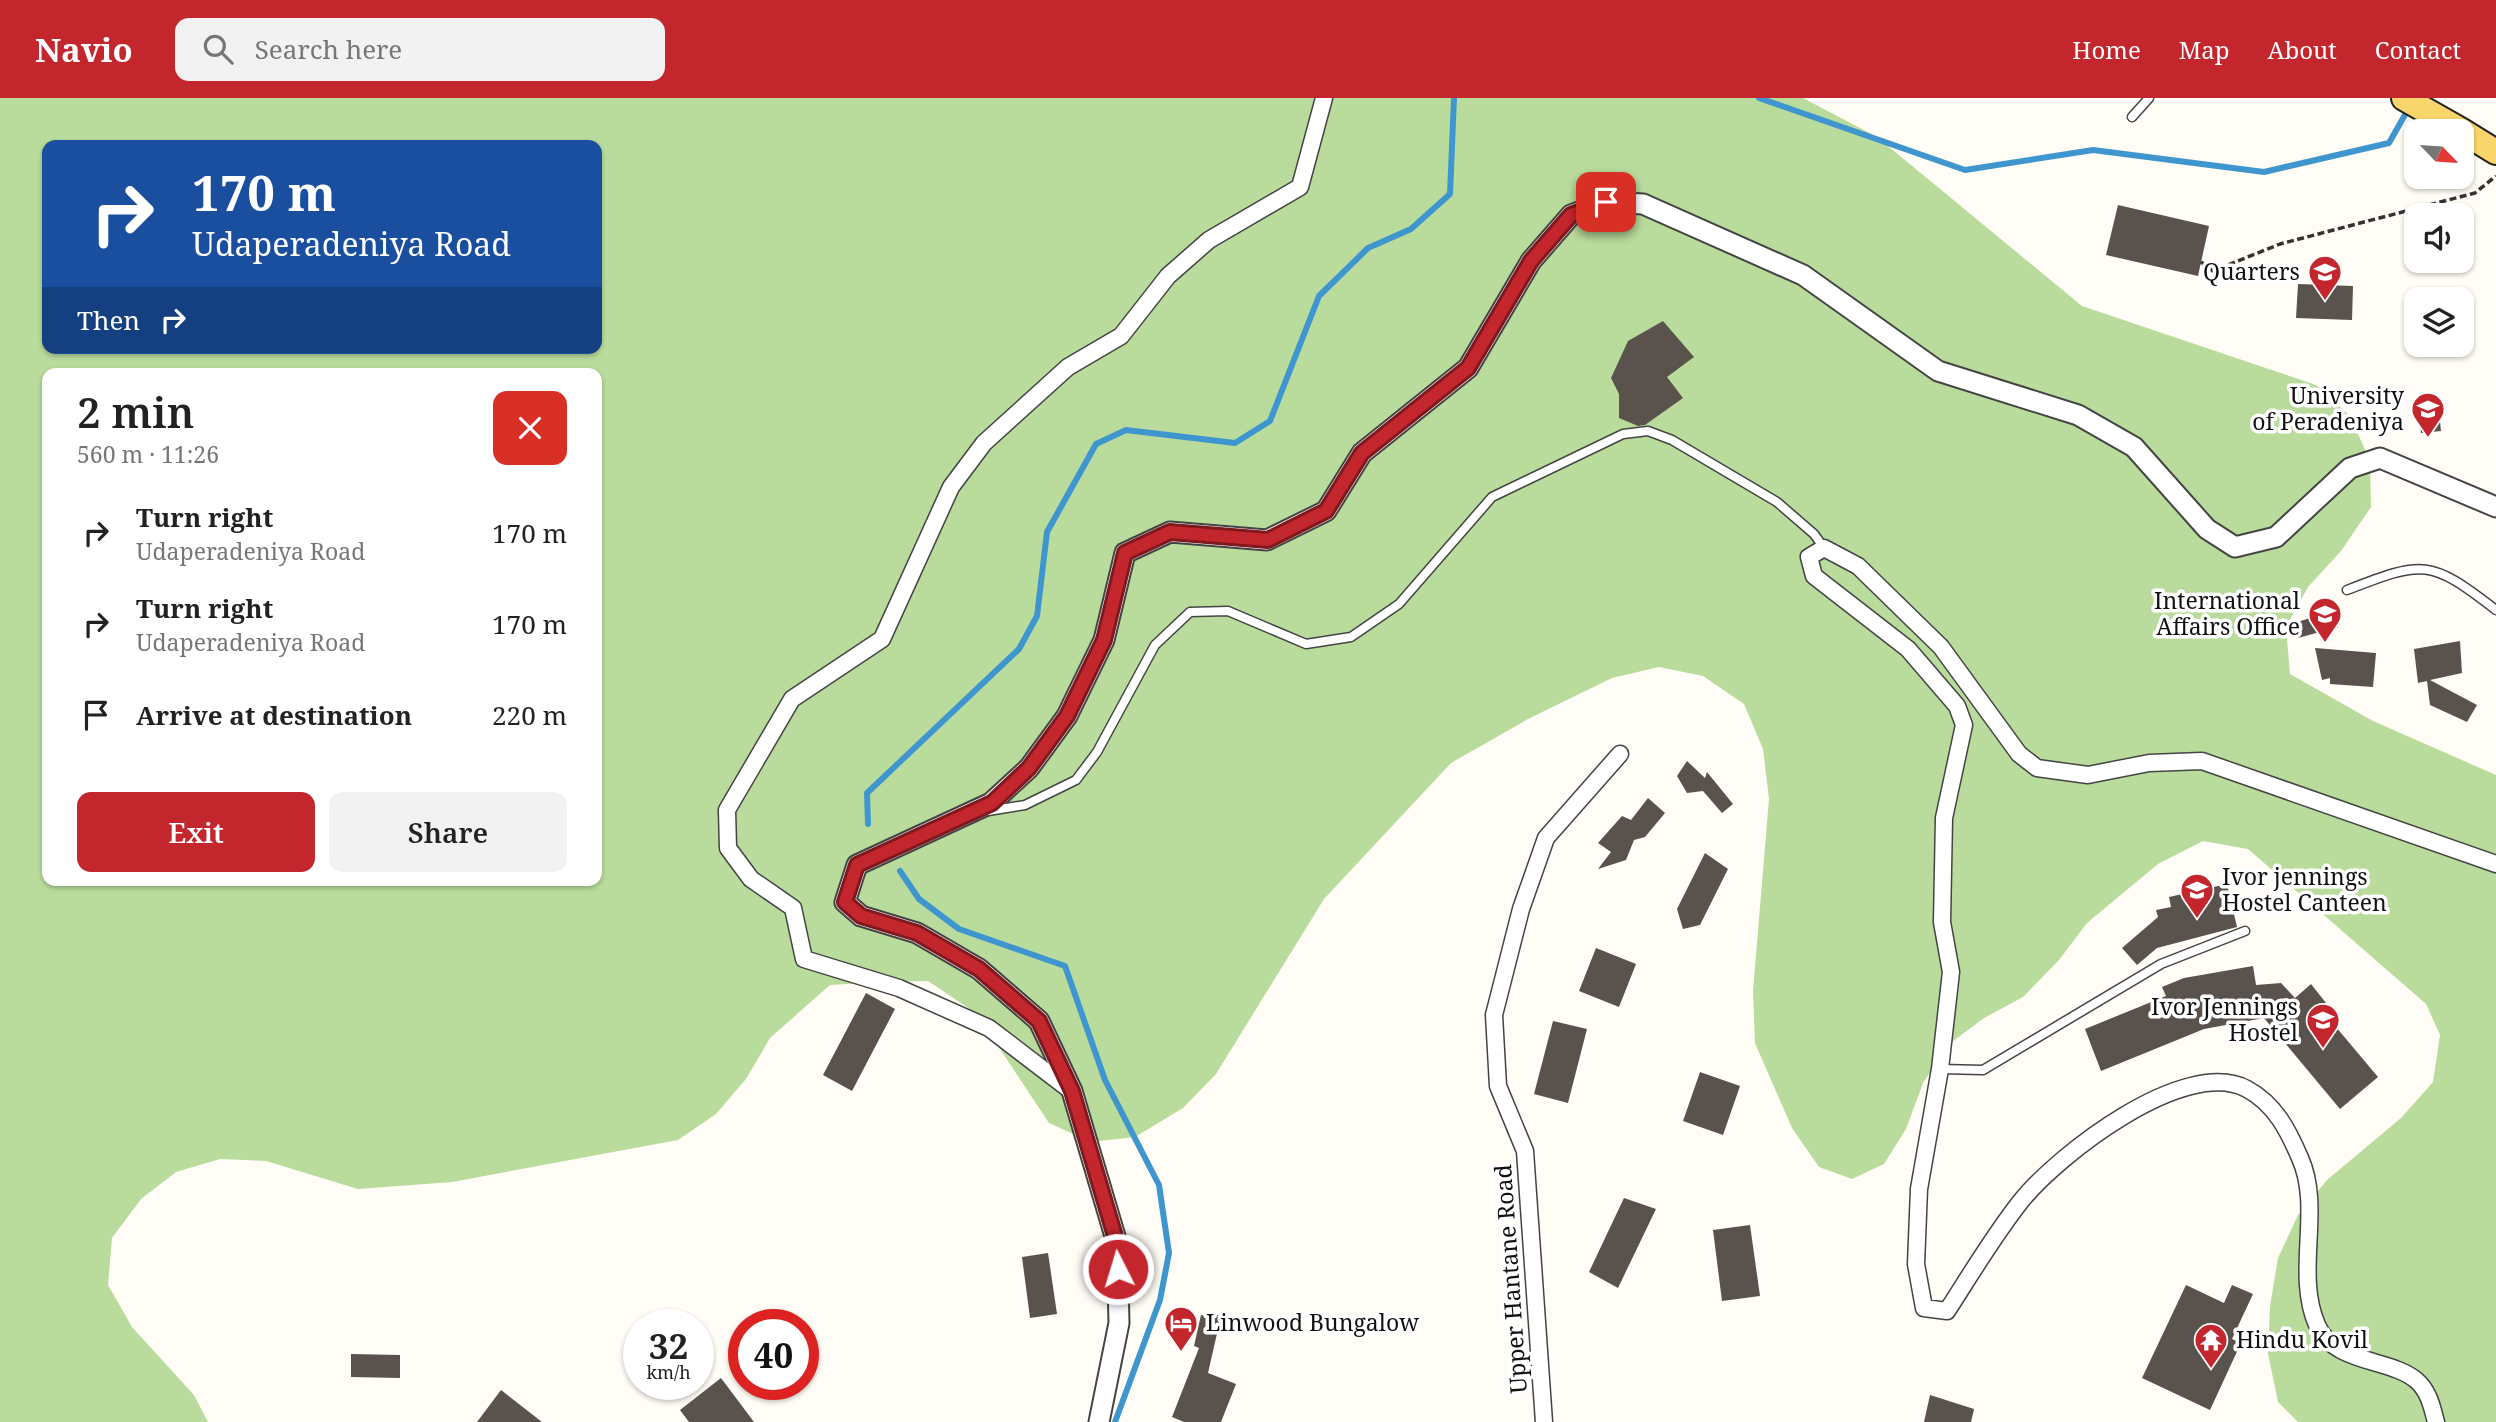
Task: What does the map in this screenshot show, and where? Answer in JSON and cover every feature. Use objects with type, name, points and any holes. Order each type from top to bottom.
[{"type":"main road","points":[[2404,98],[2441,119]]},
{"type":"main road","points":[[2474,139],[2496,152]]},
{"type":"street","points":[[1072,1091],[989,1028],[899,988],[804,959],[793,908],[751,879],[728,848],[727,810],[792,699],[882,639],[951,487],[984,443],[1068,368],[1121,336],[1168,276],[1209,240],[1300,187],[1324,98]]},
{"type":"street","points":[[1099,1422],[1119,1322],[1117,1243],[1072,1091],[1039,1021],[979,969],[917,933],[861,916],[845,902],[857,865],[992,803],[1029,768],[1067,716],[1104,640],[1125,553],[1170,532],[1268,540],[1326,511],[1362,453],[1468,368],[1531,261],[1571,215],[1606,202],[1643,204],[1803,275],[1938,371],[2078,415],[2134,447],[2207,529],[2235,547],[2276,537],[2350,468],[2380,458],[2496,507]]},
{"type":"street","points":[[2436,1422],[2428,1395],[2415,1379],[2340,1350],[2318,1329],[2307,1300],[2308,1189],[2302,1161],[2279,1113],[2246,1088],[2225,1083],[2178,1089],[2119,1117],[2061,1161],[2021,1200],[1947,1311],[1924,1308],[1916,1264],[1919,1189],[1940,1069],[1951,972],[1942,922],[1944,818],[1964,725],[1957,706],[1908,649],[1814,576],[1809,558],[1824,548],[1858,566],[1941,647],[2019,754],[2037,768],[2088,775],[2149,763],[2202,761],[2496,864]]},
{"type":"street","name":"Upper Hantane Road","points":[[1544,1422],[1525,1151],[1498,1086],[1494,1015],[1521,909],[1546,838],[1620,754]]},
{"type":"lane","points":[[2132,117],[2149,98]]},
{"type":"lane","points":[[965,815],[1025,805],[1076,780],[1097,752],[1155,645],[1191,612],[1228,611],[1306,644],[1351,637],[1399,604],[1492,497],[1623,434],[1648,431],[1672,440],[1777,502],[1814,534],[1824,548]]},
{"type":"lane","points":[[2347,590],[2398,570],[2425,567],[2459,581],[2496,611]]},
{"type":"lane","points":[[1940,1069],[1983,1070],[2161,964],[2245,931]]},
{"type":"path","points":[[2201,262],[2213,271],[2280,244],[2475,193],[2496,176]]},
{"type":"green space","points":[[0,98],[1803,98],[1877,137],[2082,306],[2316,385],[2350,416],[2370,461],[2371,507],[2341,551],[2308,587],[2286,627],[2290,674],[2373,721],[2496,775],[2496,1422],[2298,1422],[2278,1402],[2268,1354],[2270,1306],[2278,1258],[2298,1215],[2327,1180],[2401,1118],[2433,1082],[2440,1035],[2426,1004],[2248,849],[2203,841],[2158,864],[2087,923],[2059,960],[2023,997],[1984,1018],[1948,1045],[1923,1083],[1906,1129],[1884,1164],[1852,1179],[1819,1167],[1792,1128],[1755,1043],[1753,991],[1769,799],[1763,749],[1744,704],[1703,676],[1659,667],[1612,678],[1528,719],[1451,763],[1324,899],[1216,1074],[1183,1108],[1135,1137],[1091,1142],[1049,1123],[996,1043],[967,1007],[928,981],[881,982],[830,985],[770,1038],[746,1079],[716,1114],[678,1140],[452,1182],[358,1189],[266,1161],[220,1159],[176,1172],[141,1199],[112,1238],[108,1285],[132,1327],[194,1395],[208,1422],[0,1422]]},
{"type":"building","points":[[2118,205],[2209,226],[2198,276],[2106,255]]},
{"type":"building","name":"Quarters","points":[[2298,284],[2353,286],[2352,320],[2296,318]]},
{"type":"building","points":[[1663,321],[1694,357],[1667,377],[1683,398],[1645,425],[1638,426],[1619,418],[1619,394],[1611,378],[1628,341]]},
{"type":"building","points":[[2439,412],[2441,431],[2421,433],[2419,414]]},
{"type":"building","points":[[2333,611],[2338,627],[2298,638],[2294,623]]},
{"type":"building","points":[[2460,641],[2462,673],[2430,680],[2477,705],[2467,722],[2430,705],[2427,681],[2418,683],[2414,649]]},
{"type":"building","name":"International Affairs Office","points":[[2315,648],[2376,653],[2373,687],[2330,684],[2330,678],[2322,680]]},
{"type":"building","points":[[1687,761],[1705,778],[1707,772],[1733,804],[1722,813],[1703,791],[1687,793],[1677,776]]},
{"type":"building","points":[[1648,798],[1665,813],[1645,837],[1634,840],[1626,860],[1598,869],[1611,852],[1598,843],[1622,816],[1631,820]]},
{"type":"building","points":[[1705,853],[1728,869],[1700,925],[1683,929],[1677,909]]},
{"type":"building","name":"Ivor jennings Hostel Canteen","points":[[2227,884],[2237,927],[2157,948],[2137,965],[2122,948],[2158,917],[2156,910],[2171,907],[2169,897]]},
{"type":"building","points":[[1596,948],[1636,964],[1619,1007],[1579,991]]},
{"type":"building","name":"Ivor Jennings Hostel","points":[[2253,966],[2256,985],[2281,983],[2295,998],[2311,984],[2326,1003],[2320,1008],[2378,1077],[2340,1109],[2264,1018],[2204,1029],[2101,1071],[2085,1029],[2166,996],[2162,987],[2184,978]]},
{"type":"building","points":[[866,993],[895,1009],[852,1091],[823,1075]]},
{"type":"building","points":[[1553,1021],[1587,1029],[1568,1103],[1534,1094]]},
{"type":"building","points":[[1700,1072],[1740,1086],[1723,1135],[1683,1121]]},
{"type":"building","points":[[1624,1198],[1656,1209],[1618,1288],[1589,1272]]},
{"type":"building","points":[[1750,1225],[1760,1296],[1722,1301],[1713,1230]]},
{"type":"building","points":[[1048,1253],[1057,1314],[1030,1318],[1022,1257]]},
{"type":"building","points":[[2186,1285],[2224,1303],[2232,1285],[2253,1294],[2232,1339],[2241,1343],[2210,1410],[2142,1378]]},
{"type":"building","points":[[1212,1314],[1221,1316],[1208,1373],[1236,1384],[1221,1422],[1184,1422],[1172,1417],[1199,1348],[1194,1346],[1201,1315],[1211,1317]]},
{"type":"building","points":[[351,1354],[400,1355],[400,1378],[351,1377]]},
{"type":"building","points":[[721,1378],[728,1387],[728,1400],[738,1400],[754,1422],[689,1422],[680,1410],[693,1400],[714,1400],[714,1383]]},
{"type":"building","points":[[501,1390],[542,1422],[477,1422]]},
{"type":"building","points":[[1930,1395],[1974,1409],[1971,1422],[1924,1422]]},
{"type":"waterway","points":[[868,824],[867,793],[1019,649],[1037,616],[1047,532],[1096,444],[1126,430],[1235,443],[1270,421],[1319,296],[1368,248],[1411,229],[1450,194],[1454,98]]},
{"type":"waterway","points":[[1759,98],[1965,170],[2093,150],[2264,172],[2389,143],[2410,106]]},
{"type":"waterway","points":[[900,871],[919,899],[959,929],[1065,966],[1105,1080],[1159,1185],[1169,1253],[1160,1300],[1115,1422]]},
{"type":"place","name":"Quarters","points":[[2325,302]]},
{"type":"place","name":"University of Peradeniya","points":[[2428,439]]},
{"type":"place","name":"International Affairs Office","points":[[2325,644]]},
{"type":"place","name":"Ivor jennings Hostel Canteen","points":[[2197,920]]},
{"type":"place","name":"Ivor Jennings Hostel","points":[[2323,1050]]},
{"type":"place","name":"Linwood Bungalow","points":[[1181,1353]]},
{"type":"place","name":"Hindu Kovil","points":[[2211,1370]]},
{"type":"route","points":[[1118,1269],[1117,1243],[1072,1091],[1039,1021],[979,969],[917,933],[861,916],[845,902],[857,865],[992,803],[1029,768],[1067,716],[1104,640],[1125,553],[1170,532],[1268,540],[1326,511],[1362,453],[1468,368],[1531,261],[1571,215],[1606,202]]}]
